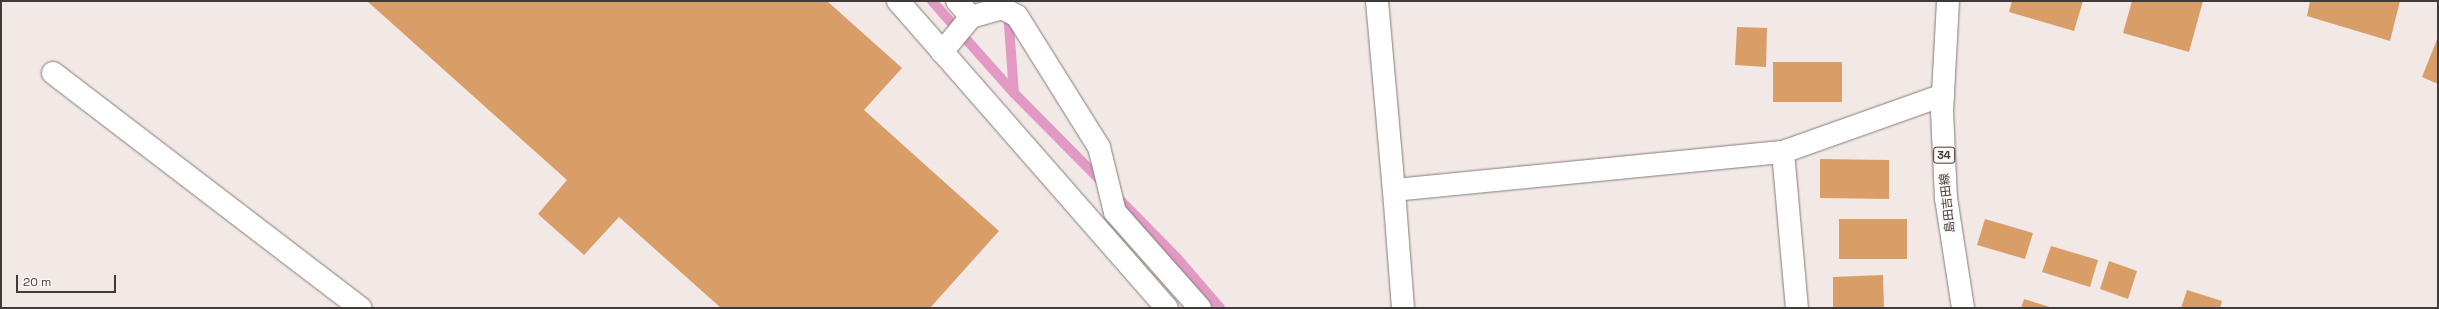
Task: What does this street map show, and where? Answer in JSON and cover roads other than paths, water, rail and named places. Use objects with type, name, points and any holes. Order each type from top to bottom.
[{"type":"street","points":[[898,1],[1106,236],[1166,308]]},
{"type":"street","points":[[957,1],[973,9],[1002,8],[1017,16],[1099,147],[1115,212],[1200,308]]},
{"type":"street","points":[[1377,1],[1403,308]]},
{"type":"street","name":"島田吉田線","points":[[1948,1],[1943,95],[1946,198],[1963,308]]},
{"type":"street","points":[[942,52],[973,9]]},
{"type":"street","points":[[53,73],[360,308]]},
{"type":"street","points":[[1394,190],[1783,152],[1943,95]]},
{"type":"street","points":[[1783,152],[1797,308]]},
{"type":"waterway","points":[[932,1],[1014,93],[1103,183]]},
{"type":"waterway","points":[[1008,12],[1014,93]]},
{"type":"waterway","points":[[1116,196],[1177,258],[1220,308]]}]
